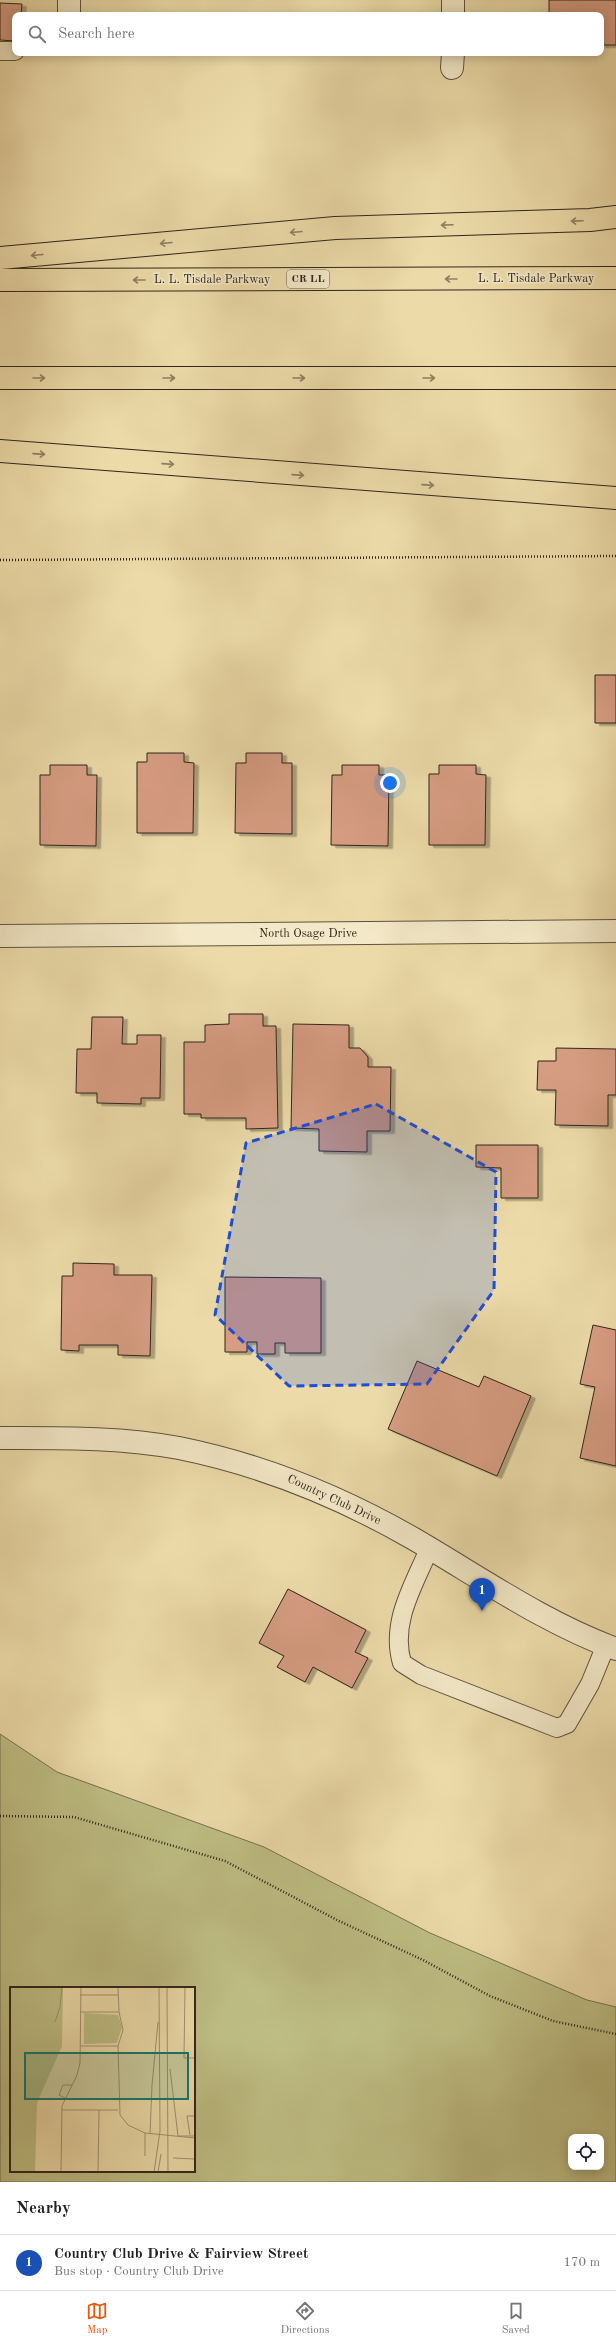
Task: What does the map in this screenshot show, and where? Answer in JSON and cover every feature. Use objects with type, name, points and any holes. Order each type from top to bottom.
[{"type":"highway","points":[[0,258],[334,228],[590,220],[616,217]]},
{"type":"highway","name":"L. L. Tisdale Parkway","points":[[0,280],[616,278]]},
{"type":"highway","points":[[0,378],[616,378]]},
{"type":"highway","points":[[0,451],[616,498]]},
{"type":"street","points":[[69,12],[70,0]]},
{"type":"street","points":[[453,0],[453,12]]},
{"type":"street","name":"North Osage Drive","points":[[0,936],[616,931]]},
{"type":"street","name":"Country Club Drive","points":[[0,1438],[68,1438],[128,1442],[179,1448],[241,1463],[299,1482],[362,1511],[429,1549],[506,1596],[611,1647]]},
{"type":"lane","points":[[0,51],[12,51]]},
{"type":"lane","points":[[429,1549],[400,1617],[398,1647],[402,1663],[420,1675],[557,1728],[567,1724],[611,1647]]},
{"type":"path","points":[[0,560],[616,556]]},
{"type":"path","points":[[0,1816],[74,1817],[226,1860],[340,1921],[423,1960],[490,1996],[553,2021],[616,2034]]},
{"type":"highlighted area","points":[[376,1104],[496,1172],[494,1290],[427,1384],[289,1386],[215,1315],[246,1143]]},
{"type":"green space","points":[[0,1734],[57,1772],[264,1847],[430,1933],[587,2000],[616,2007],[616,2182],[0,2182]]},
{"type":"building","points":[[549,0],[616,0],[616,45],[604,45],[604,12],[549,12]]},
{"type":"building","points":[[0,3],[22,4],[21,12],[12,12],[12,41],[0,40]]},
{"type":"building","points":[[595,675],[616,675],[616,723],[595,723]]},
{"type":"building","points":[[147,753],[184,753],[184,762],[194,763],[193,833],[137,833],[137,762],[147,762]]},
{"type":"building","points":[[246,753],[282,753],[282,763],[292,763],[292,834],[235,833],[236,763],[246,763]]},
{"type":"building","points":[[50,765],[87,765],[87,775],[97,775],[96,846],[40,845],[40,775],[50,775]]},
{"type":"building","points":[[342,765],[379,765],[379,775],[389,775],[388,846],[331,845],[332,775],[342,775]]},
{"type":"building","points":[[439,765],[476,765],[476,774],[486,775],[485,845],[429,845],[429,774],[439,774]]},
{"type":"building","points":[[229,1014],[263,1014],[263,1026],[276,1026],[278,1128],[246,1129],[246,1118],[201,1118],[201,1114],[184,1114],[184,1042],[205,1042],[205,1025],[229,1024]]},
{"type":"building","points":[[92,1017],[123,1017],[122,1044],[137,1044],[137,1035],[161,1035],[160,1098],[141,1098],[141,1104],[97,1103],[97,1093],[76,1093],[77,1049],[91,1049]]},
{"type":"building","points":[[293,1024],[349,1025],[349,1048],[360,1048],[368,1057],[368,1067],[391,1067],[390,1131],[367,1131],[367,1152],[319,1151],[319,1129],[291,1128]]},
{"type":"building","points":[[556,1048],[616,1049],[616,1095],[608,1095],[608,1126],[555,1125],[556,1090],[537,1090],[538,1061],[556,1061]]},
{"type":"building","points":[[476,1145],[538,1145],[538,1198],[501,1198],[501,1168],[476,1167]]},
{"type":"building","points":[[73,1263],[114,1264],[114,1275],[152,1275],[150,1356],[118,1355],[118,1345],[79,1345],[79,1351],[61,1350],[62,1276],[73,1276]]},
{"type":"building","points":[[225,1277],[321,1278],[321,1353],[285,1353],[285,1343],[275,1343],[275,1354],[257,1354],[257,1342],[247,1342],[247,1352],[225,1352]]},
{"type":"building","points":[[593,1325],[616,1330],[616,1466],[580,1458],[595,1387],[580,1384]]},
{"type":"building","points":[[417,1361],[479,1387],[484,1376],[531,1396],[497,1476],[388,1429]]},
{"type":"building","points":[[288,1589],[366,1630],[355,1652],[368,1658],[352,1688],[313,1667],[305,1682],[277,1667],[284,1656],[259,1643]]},
{"type":"place","name":"Country Club Drive & Fairview Street","points":[[482,1611]]}]
